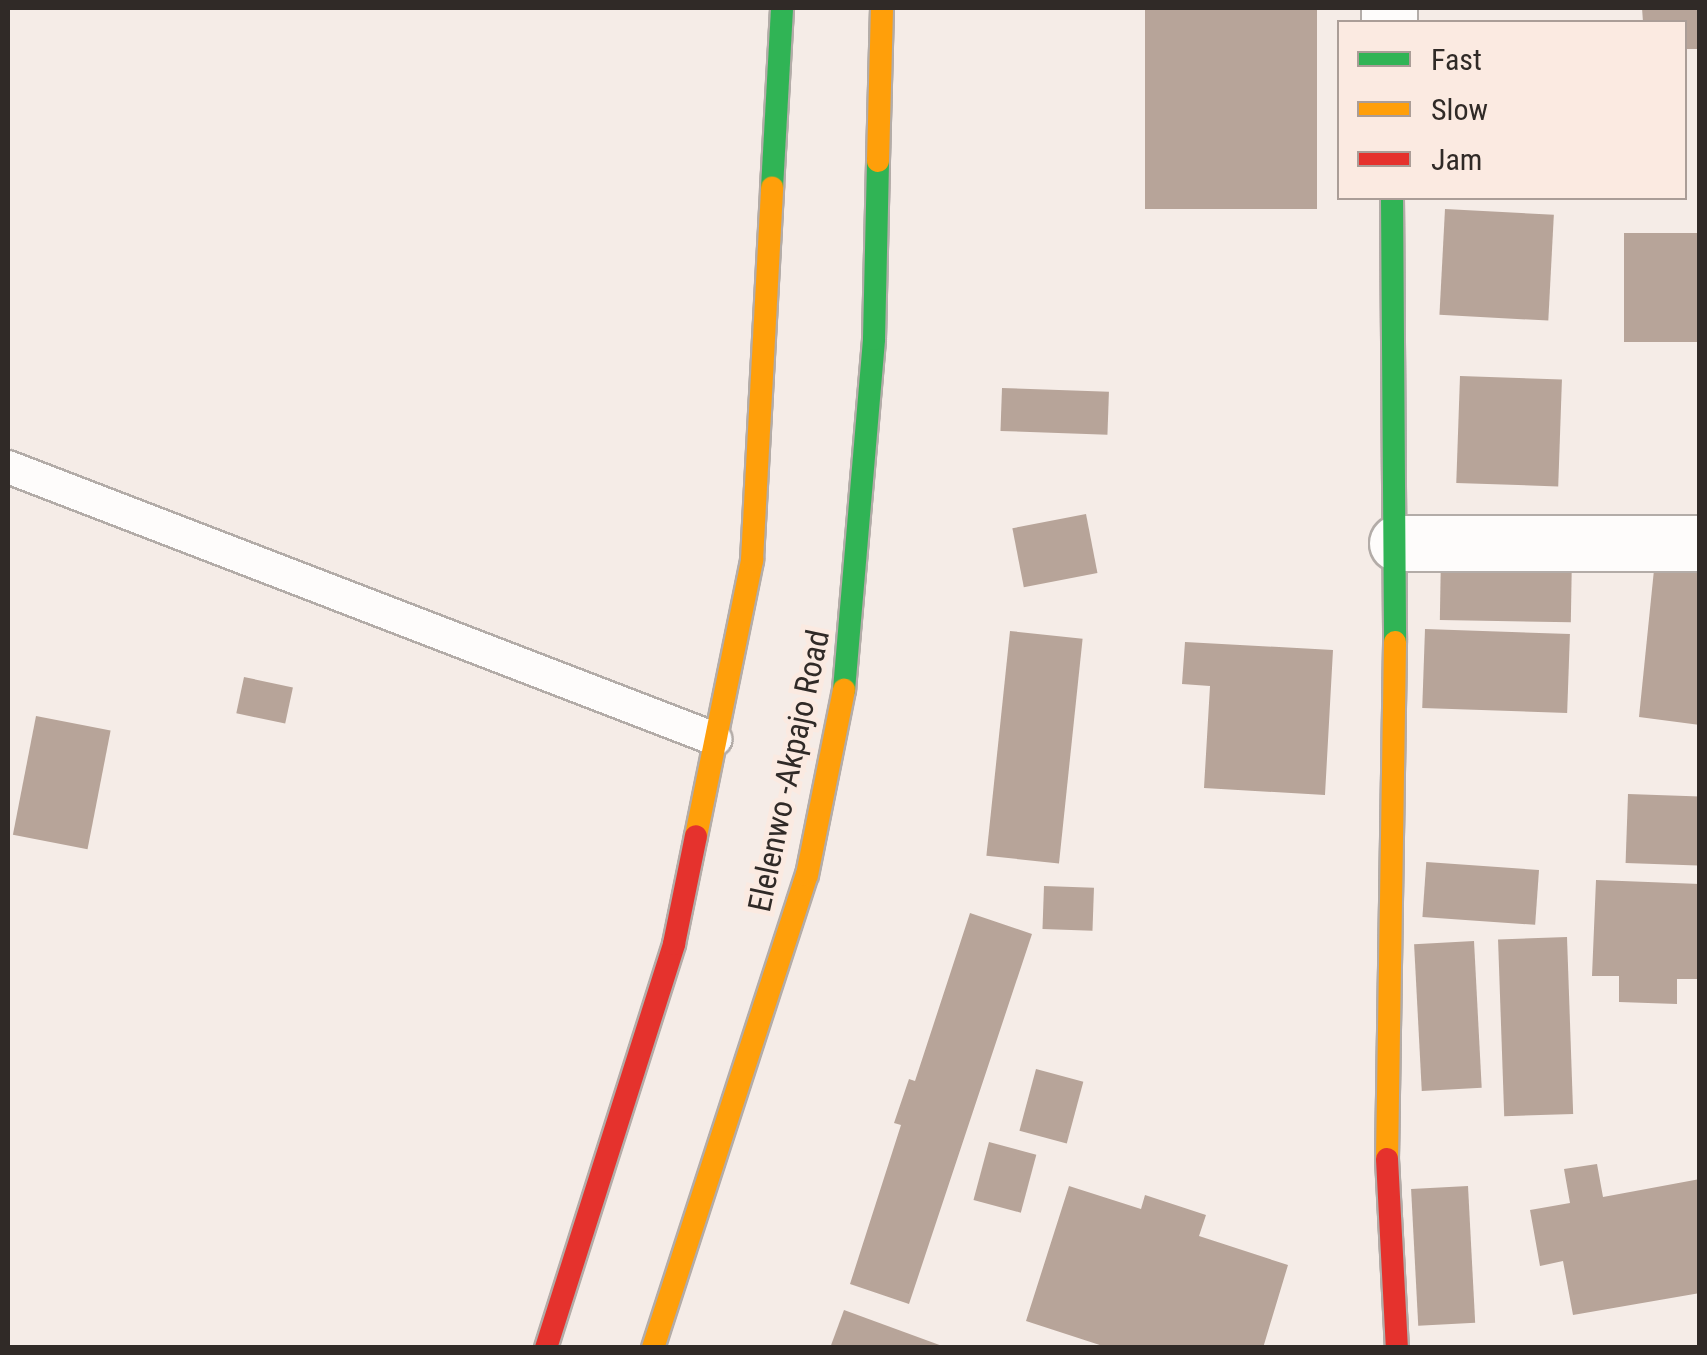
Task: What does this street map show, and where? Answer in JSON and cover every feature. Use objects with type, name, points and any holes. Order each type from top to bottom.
[{"type":"main road","points":[[546,1348],[674,944],[752,560],[782,8]]},
{"type":"main road","name":"Elelenwo -Akpajo Road","points":[[653,1348],[807,875],[851,657],[874,338],[882,8]]},
{"type":"main road","points":[[1392,200],[1398,543],[1386,1162],[1397,1348]]},
{"type":"street","points":[[1398,543],[1700,543]]},
{"type":"lane","points":[[8,467],[715,739]]},
{"type":"building","points":[[1145,8],[1317,8],[1317,209],[1145,209]]},
{"type":"building","points":[[1642,8],[1700,8],[1700,49],[1687,49],[1687,20],[1643,20]]},
{"type":"building","points":[[1445,209],[1554,215],[1548,321],[1439,315]]},
{"type":"building","points":[[1624,233],[1700,233],[1700,342],[1624,342]]},
{"type":"building","points":[[1460,376],[1562,380],[1558,486],[1456,483]]},
{"type":"building","points":[[1002,388],[1109,392],[1107,435],[1000,431]]},
{"type":"building","points":[[1086,514],[1097,573],[1024,587],[1012,528]]},
{"type":"building","points":[[1441,553],[1572,555],[1571,622],[1440,620]]},
{"type":"building","points":[[1655,560],[1700,564],[1700,725],[1639,717]]},
{"type":"building","points":[[1425,629],[1570,634],[1567,713],[1422,708]]},
{"type":"building","points":[[1010,631],[1083,639],[1059,863],[986,856]]},
{"type":"building","points":[[1185,642],[1333,650],[1325,795],[1204,788],[1210,686],[1182,684]]},
{"type":"building","points":[[244,677],[293,687],[285,724],[236,713]]},
{"type":"building","points":[[36,716],[111,731],[88,849],[13,835]]},
{"type":"building","points":[[1628,794],[1700,797],[1698,865],[1626,863]]},
{"type":"building","points":[[1426,862],[1539,870],[1535,925],[1422,917]]},
{"type":"building","points":[[1596,880],[1700,884],[1700,979],[1677,979],[1677,1004],[1619,1002],[1619,976],[1592,976]]},
{"type":"building","points":[[1044,886],[1094,888],[1092,931],[1042,929]]},
{"type":"building","points":[[970,913],[1032,934],[909,1304],[850,1284],[901,1125],[894,1123],[909,1079],[915,1081]]},
{"type":"building","points":[[1567,937],[1573,1114],[1504,1116],[1498,939]]},
{"type":"building","points":[[1474,941],[1482,1088],[1422,1091],[1414,944]]},
{"type":"building","points":[[1036,1069],[1083,1082],[1067,1144],[1019,1131]]},
{"type":"building","points":[[989,1142],[1036,1155],[1021,1213],[973,1200]]},
{"type":"building","points":[[1597,1164],[1603,1197],[1700,1179],[1700,1293],[1573,1315],[1563,1261],[1540,1266],[1530,1210],[1570,1203],[1564,1169]]},
{"type":"building","points":[[1069,1186],[1141,1209],[1145,1195],[1206,1215],[1199,1236],[1288,1265],[1263,1348],[1109,1348],[1026,1321]]},
{"type":"building","points":[[1468,1186],[1475,1323],[1418,1326],[1411,1189]]},
{"type":"building","points":[[844,1310],[945,1347],[945,1348],[830,1348]]},
{"type":"traffic: fast","points":[[772,188],[782,8]]},
{"type":"traffic: fast","points":[[844,690],[874,339],[878,161]]},
{"type":"traffic: fast","points":[[1392,200],[1395,642]]},
{"type":"traffic: slow","points":[[878,161],[882,8]]},
{"type":"traffic: slow","points":[[696,836],[752,560],[772,188]]},
{"type":"traffic: slow","points":[[1387,1159],[1395,642]]},
{"type":"traffic: slow","points":[[653,1348],[807,875],[844,690]]},
{"type":"traffic: jam","points":[[546,1348],[674,944],[696,836]]},
{"type":"traffic: jam","points":[[1387,1159],[1397,1348]]}]
